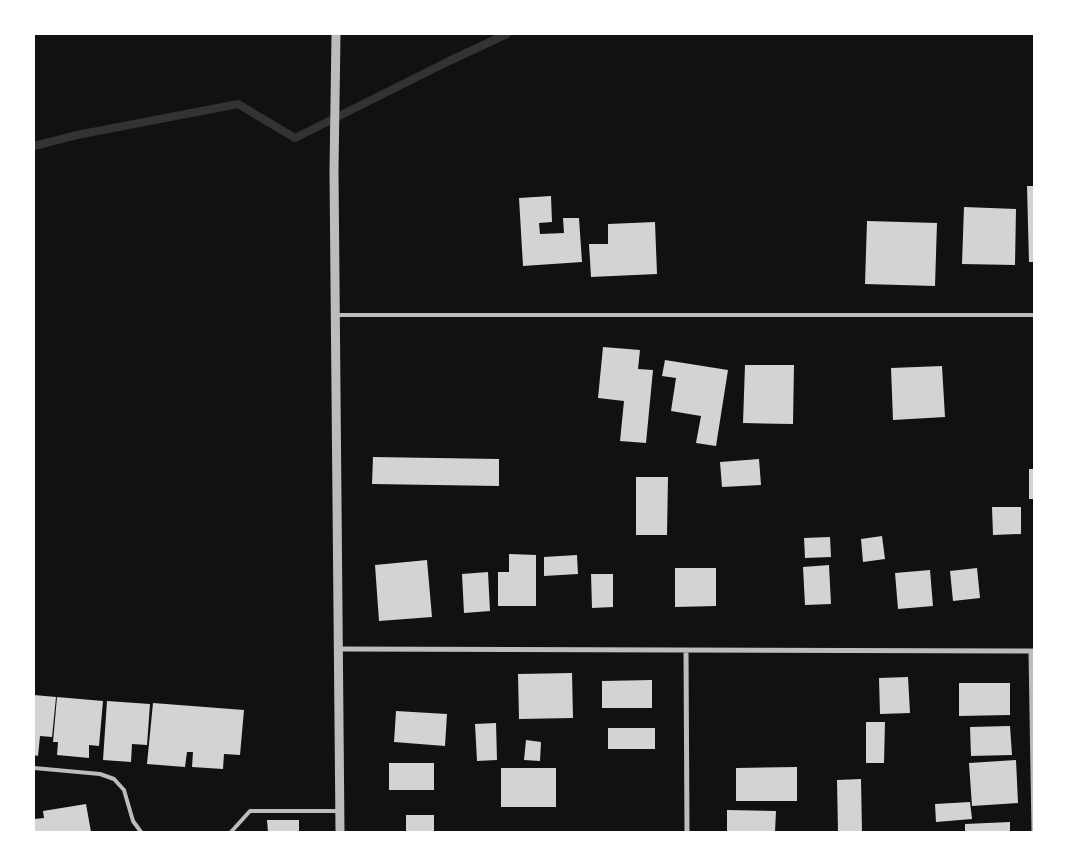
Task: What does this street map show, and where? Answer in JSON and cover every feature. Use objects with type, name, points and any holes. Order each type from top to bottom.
[{"type":"street","points":[[336,34],[334,171],[340,832]]},
{"type":"street","points":[[338,648],[1033,650],[1034,832]]},
{"type":"street","points":[[686,650],[687,832]]},
{"type":"lane","points":[[336,315],[1034,315]]},
{"type":"lane","points":[[34,768],[100,774],[114,779],[124,790],[133,821],[141,832]]},
{"type":"lane","points":[[231,832],[250,811],[340,811]]},
{"type":"building","points":[[1027,186],[1034,186],[1034,262],[1029,262]]},
{"type":"building","points":[[551,196],[552,222],[539,223],[540,234],[564,233],[563,218],[579,218],[582,262],[523,266],[519,198]]},
{"type":"building","points":[[964,207],[1016,209],[1015,265],[962,264]]},
{"type":"building","points":[[867,221],[937,223],[935,286],[865,284]]},
{"type":"building","points":[[655,222],[657,274],[591,277],[589,244],[608,244],[608,224]]},
{"type":"building","points":[[603,347],[640,350],[638,369],[653,370],[646,443],[620,441],[624,401],[598,398]]},
{"type":"building","points":[[665,360],[728,370],[716,446],[696,443],[701,416],[671,411],[676,378],[662,376]]},
{"type":"building","points":[[745,365],[794,365],[793,424],[743,423]]},
{"type":"building","points":[[942,366],[945,417],[893,420],[891,368]]},
{"type":"building","points":[[373,457],[499,459],[499,486],[372,484]]},
{"type":"building","points":[[759,459],[761,485],[722,487],[720,462]]},
{"type":"building","points":[[1029,469],[1034,469],[1034,499],[1029,499]]},
{"type":"building","points":[[636,477],[668,477],[667,535],[636,535]]},
{"type":"building","points":[[992,507],[1021,507],[1021,534],[993,535]]},
{"type":"building","points":[[882,536],[885,559],[863,562],[861,539]]},
{"type":"building","points":[[830,537],[831,557],[805,558],[804,538]]},
{"type":"building","points":[[509,554],[536,555],[536,606],[498,606],[498,572],[509,572]]},
{"type":"building","points":[[577,555],[578,574],[544,576],[544,557]]},
{"type":"building","points":[[427,560],[432,617],[379,621],[375,565]]},
{"type":"building","points":[[829,565],[831,604],[805,605],[803,567]]},
{"type":"building","points":[[675,568],[716,568],[716,606],[675,607]]},
{"type":"building","points":[[977,568],[980,598],[953,601],[950,571]]},
{"type":"building","points":[[930,570],[933,606],[898,609],[895,573]]},
{"type":"building","points":[[488,572],[490,611],[464,613],[462,574]]},
{"type":"building","points":[[591,574],[613,574],[613,607],[592,608]]},
{"type":"building","points":[[572,673],[573,718],[519,719],[518,674]]},
{"type":"building","points":[[908,677],[910,713],[880,714],[879,678]]},
{"type":"building","points":[[652,680],[652,708],[602,708],[602,681]]},
{"type":"building","points":[[959,683],[1010,683],[1010,715],[959,716]]},
{"type":"building","points":[[34,695],[56,697],[52,737],[40,736],[38,756],[34,755]]},
{"type":"building","points":[[57,697],[103,701],[99,746],[89,745],[89,758],[57,755],[58,742],[53,742]]},
{"type":"building","points":[[107,701],[150,704],[147,745],[132,744],[131,762],[103,760]]},
{"type":"building","points":[[153,703],[244,710],[240,755],[224,754],[223,769],[192,767],[193,752],[187,752],[185,767],[147,764]]},
{"type":"building","points":[[396,711],[447,714],[445,746],[394,742]]},
{"type":"building","points":[[866,722],[885,722],[884,763],[866,763]]},
{"type":"building","points":[[496,723],[497,760],[477,761],[475,724]]},
{"type":"building","points":[[1010,726],[1012,755],[971,756],[970,727]]},
{"type":"building","points":[[608,728],[655,728],[655,749],[608,749]]},
{"type":"building","points":[[526,740],[541,742],[540,761],[524,760]]},
{"type":"building","points":[[1016,760],[1018,803],[972,806],[969,763]]},
{"type":"building","points":[[389,763],[434,763],[434,790],[389,790]]},
{"type":"building","points":[[797,767],[797,801],[736,801],[736,768]]},
{"type":"building","points":[[501,768],[556,768],[556,807],[501,807]]},
{"type":"building","points":[[861,779],[862,832],[838,832],[837,780]]},
{"type":"building","points":[[970,802],[972,819],[936,822],[935,804]]},
{"type":"building","points":[[86,804],[91,832],[34,832],[34,819],[44,818],[43,811]]},
{"type":"building","points":[[727,810],[776,811],[775,832],[727,832]]},
{"type":"building","points":[[406,815],[434,815],[434,832],[406,832]]},
{"type":"building","points":[[267,820],[299,820],[299,832],[268,832]]},
{"type":"building","points":[[1010,822],[1010,832],[965,832],[965,824]]},
{"type":"waterway","points":[[34,146],[77,135],[238,104],[295,138],[507,34]]}]
